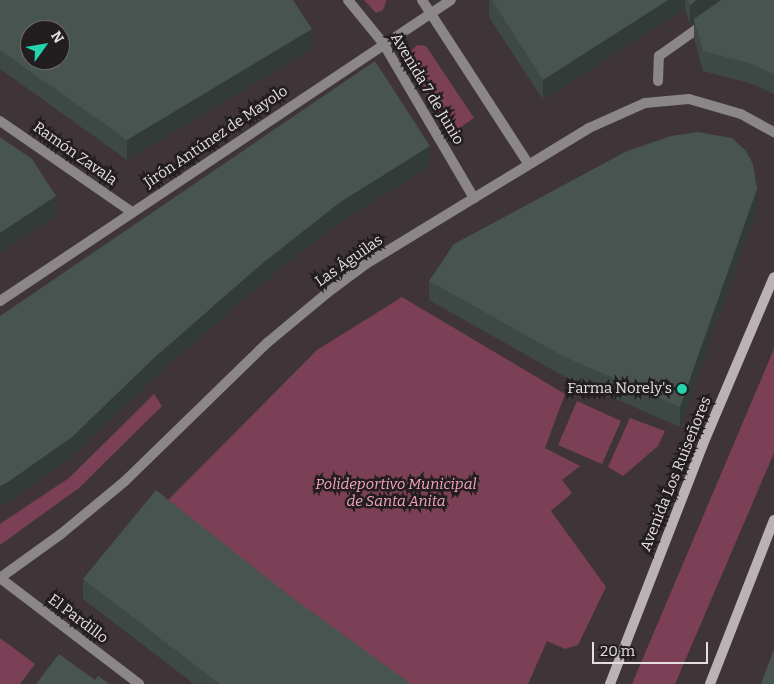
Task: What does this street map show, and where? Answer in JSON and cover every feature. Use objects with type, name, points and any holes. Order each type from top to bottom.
[{"type":"main road","name":"Avenida Los Ruiseñores","points":[[610,684],[707,436],[774,277]]},
{"type":"main road","points":[[710,684],[774,520]]},
{"type":"street","name":"Avenida 7 de Junio","points":[[348,0],[383,42],[474,198]]},
{"type":"street","points":[[422,0],[432,11],[528,163]]},
{"type":"street","name":"Jirón Antúnez de Mayolo","points":[[0,301],[383,42],[451,0]]},
{"type":"street","points":[[658,81],[660,56],[714,17]]},
{"type":"street","name":"Las Águilas","points":[[0,578],[61,534],[125,481],[268,343],[327,293],[366,264],[528,163],[589,128],[646,103],[689,98],[741,114],[774,132]]},
{"type":"street","name":"Ramón Zavala","points":[[0,121],[132,212]]},
{"type":"street","name":"El Pardillo","points":[[0,578],[139,684]]},
{"type":"green space","points":[[364,0],[386,0],[386,2],[383,10],[376,13]]},
{"type":"green space","points":[[417,45],[426,46],[474,118],[452,133],[404,58]]},
{"type":"green space","name":"Polideportivo Municipal de Santa Anita","points":[[402,297],[565,394],[545,448],[580,466],[562,480],[572,493],[551,511],[606,587],[578,645],[565,649],[547,641],[528,684],[396,684],[168,500],[317,350]]},
{"type":"green space","points":[[774,349],[774,453],[675,684],[632,684]]},
{"type":"green space","points":[[154,394],[162,406],[79,488],[0,545],[0,524],[69,478]]},
{"type":"green space","points":[[577,401],[621,421],[602,464],[558,445]]},
{"type":"green space","points":[[630,418],[665,431],[658,446],[623,476],[608,467]]},
{"type":"green space","points":[[0,638],[35,664],[20,684],[0,684]]},
{"type":"building","points":[[0,0],[293,0],[312,29],[127,140],[28,70],[70,70],[70,20],[20,20],[20,64],[0,50]]},
{"type":"building","points":[[492,0],[668,0],[543,80]]},
{"type":"building","points":[[688,0],[697,0],[690,5]]},
{"type":"building","points":[[721,0],[774,0],[774,74],[749,63],[703,51],[694,19]]},
{"type":"building","points":[[375,61],[430,146],[339,203],[258,267],[154,358],[72,437],[0,486],[0,316]]},
{"type":"building","points":[[697,132],[732,138],[746,151],[753,164],[757,189],[680,407],[565,357],[429,281],[454,244],[627,151],[671,136]]},
{"type":"building","points":[[0,137],[32,159],[56,196],[0,233]]},
{"type":"building","points":[[156,490],[290,596],[411,684],[220,684],[83,579]]},
{"type":"building","points":[[774,649],[774,684],[761,684]]},
{"type":"building","points":[[59,654],[95,680],[98,676],[109,684],[36,684]]},
{"type":"place","name":"Farma Norely's","points":[[682,389]]}]
